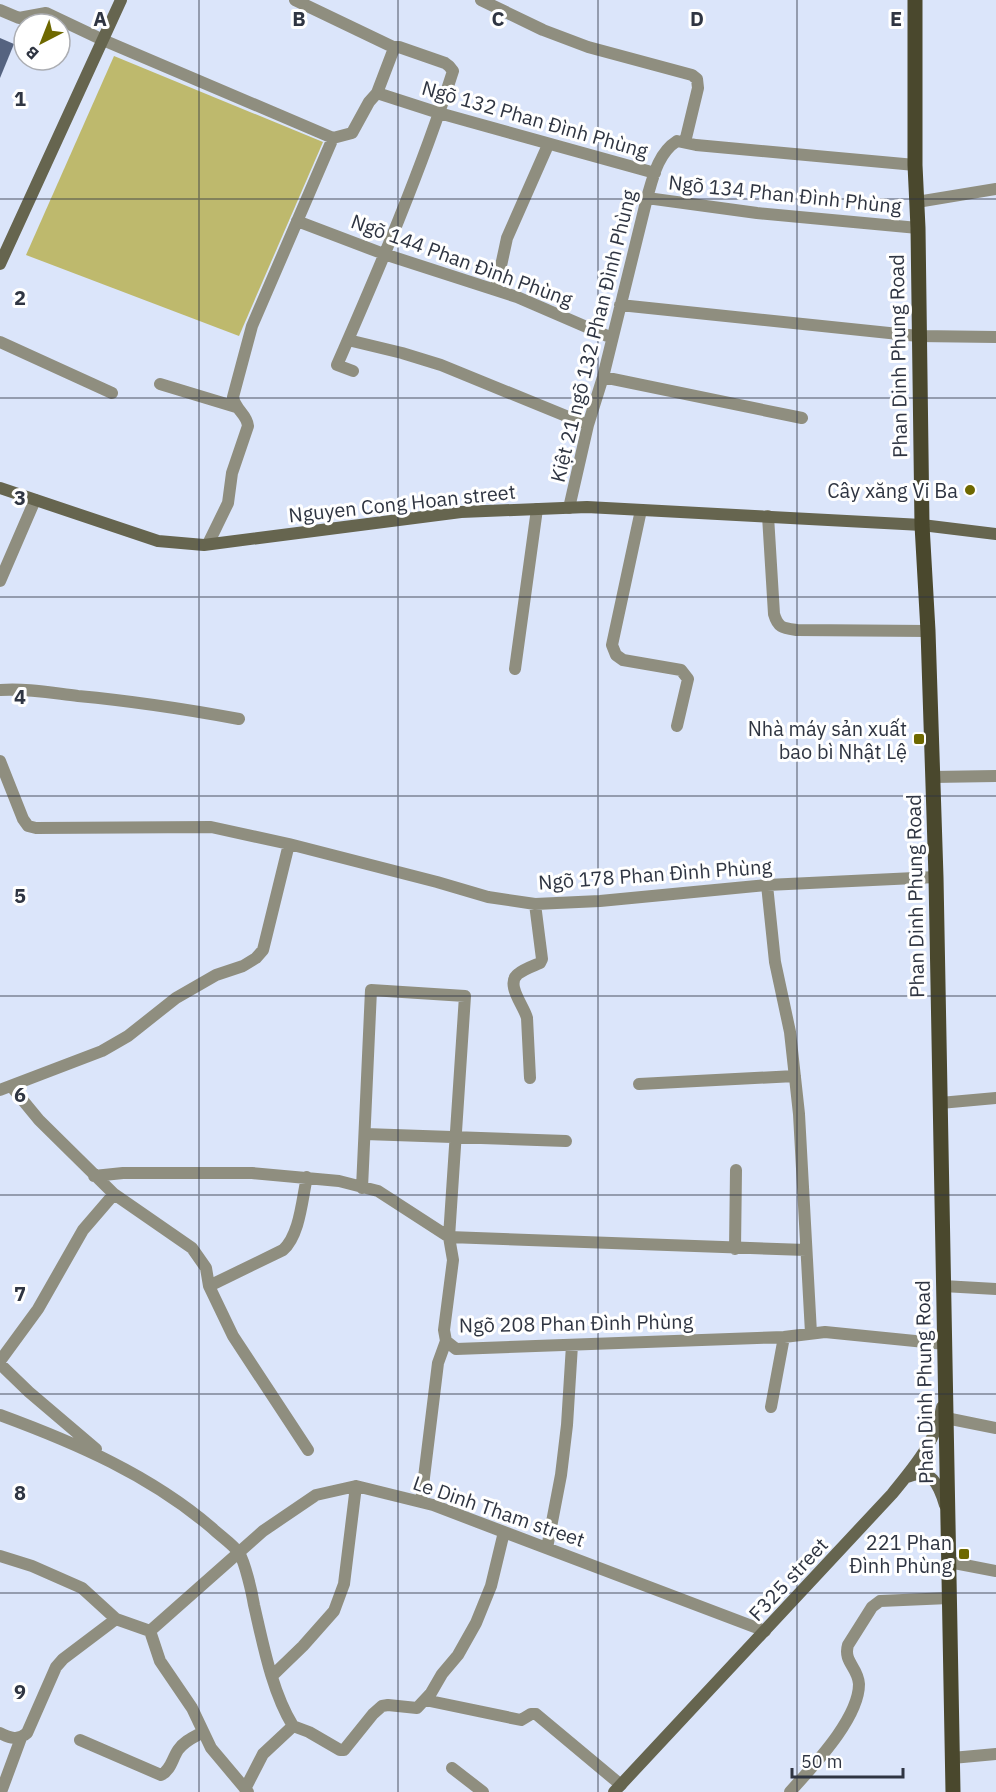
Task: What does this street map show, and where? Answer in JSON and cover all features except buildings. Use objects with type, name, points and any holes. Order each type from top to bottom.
[{"type":"main road","points":[[0,264],[121,0]]},
{"type":"main road","name":"Phan Dinh Phung Road","points":[[915,0],[915,165],[922,525],[936,877],[953,1792]]},
{"type":"main road","name":"Nguyen Cong Hoan street","points":[[0,488],[159,541],[208,544],[461,512],[587,507],[922,525],[996,534]]},
{"type":"main road","name":"F325 street","points":[[618,1788],[851,1540],[906,1477],[930,1442],[941,1416],[945,1378]]},
{"type":"main road","points":[[906,1477],[919,1473],[926,1474],[933,1479],[948,1516]]},
{"type":"street","points":[[295,0],[393,47],[445,63],[453,71],[384,254],[337,365],[353,371]]},
{"type":"street","points":[[481,0],[543,30],[588,47],[692,75],[697,79],[699,88],[685,142],[696,145],[915,165]]},
{"type":"street","points":[[0,10],[19,18],[46,13],[103,40],[333,138],[352,132],[369,102],[377,93],[393,47]]},
{"type":"street","name":"Ngõ 132 Phan Đình Phùng","points":[[377,93],[439,113],[655,173],[668,146],[677,141],[685,142]]},
{"type":"street","points":[[236,407],[233,397],[252,326],[333,138]]},
{"type":"street","points":[[496,289],[507,238],[548,144]]},
{"type":"street","name":"Kiệt 21 ngõ 132 Phan Đình Phùng","points":[[569,508],[588,425],[603,377],[655,173]]},
{"type":"street","points":[[917,202],[996,189]]},
{"type":"street","name":"Ngõ 134 Phan Đình Phùng","points":[[647,198],[757,213],[918,228]]},
{"type":"street","name":"Ngõ 144 Phan Đình Phùng","points":[[297,221],[384,254],[496,289],[612,338]]},
{"type":"street","points":[[620,305],[918,336],[996,337]]},
{"type":"street","points":[[348,340],[402,352],[441,365],[588,425]]},
{"type":"street","points":[[0,342],[112,393]]},
{"type":"street","points":[[603,377],[802,418]]},
{"type":"street","points":[[160,384],[236,407],[246,416],[248,426],[232,472],[228,503],[208,544]]},
{"type":"street","points":[[0,581],[35,500]]},
{"type":"street","points":[[515,669],[537,509]]},
{"type":"street","points":[[641,510],[612,645],[616,655],[623,660],[681,670],[685,674],[688,679],[676,726]]},
{"type":"street","points":[[768,516],[774,614],[777,623],[783,628],[928,631]]},
{"type":"street","points":[[0,690],[27,690],[129,701],[238,719]]},
{"type":"street","name":"Ngõ 178 Phan Đình Phùng","points":[[0,761],[23,819],[28,826],[36,828],[212,827],[290,844],[488,897],[535,904],[600,901],[767,885],[936,877]]},
{"type":"street","points":[[933,777],[996,776]]},
{"type":"street","points":[[290,844],[263,950],[256,958],[243,966],[216,975],[176,998],[128,1036],[102,1051],[6,1088],[114,1194],[192,1248],[206,1268],[209,1286],[233,1336],[308,1450]]},
{"type":"street","points":[[767,885],[775,962],[790,1032],[795,1076],[802,1159],[811,1333]]},
{"type":"street","points":[[530,1078],[527,1018],[514,992],[514,978],[517,974],[540,963],[542,959],[535,904]]},
{"type":"street","name":"Ngõ 208 Phan Đình Phùng","points":[[365,1134],[371,990],[465,996],[449,1237],[453,1260],[444,1330],[446,1341],[456,1349],[784,1337],[825,1332],[945,1344]]},
{"type":"street","points":[[639,1084],[795,1076]]},
{"type":"street","points":[[940,1103],[996,1098]]},
{"type":"street","points":[[362,1188],[365,1134],[566,1141]]},
{"type":"street","points":[[735,1249],[736,1170]]},
{"type":"street","points":[[94,1176],[123,1173],[252,1173],[339,1181],[378,1191],[449,1237],[806,1250]]},
{"type":"street","points":[[209,1286],[283,1250],[290,1244],[307,1177]]},
{"type":"street","points":[[108,1460],[29,1392],[0,1363],[38,1309],[83,1230],[114,1194]]},
{"type":"street","points":[[943,1286],[996,1289]]},
{"type":"street","points":[[771,1407],[784,1337]]},
{"type":"street","points":[[421,1502],[438,1363],[446,1341]]},
{"type":"street","points":[[547,1548],[561,1475],[572,1345]]},
{"type":"street","points":[[0,1415],[81,1447],[132,1473],[182,1504],[239,1552],[272,1676],[288,1717],[293,1726],[309,1732],[340,1750],[344,1750],[382,1706],[413,1709],[421,1706],[458,1655],[476,1623],[491,1586],[504,1532]]},
{"type":"street","points":[[946,1418],[996,1428]]},
{"type":"street","points":[[272,1676],[334,1611],[344,1584],[356,1486]]},
{"type":"street","name":"Le Dinh Tham street","points":[[150,1631],[264,1530],[316,1495],[356,1486],[433,1505],[765,1631]]},
{"type":"street","points":[[0,1556],[32,1566],[82,1588],[116,1619],[150,1631],[160,1661],[192,1708],[211,1748],[247,1790],[263,1754],[293,1726]]},
{"type":"street","points":[[949,1562],[996,1571]]},
{"type":"street","points":[[790,1792],[829,1747],[850,1713],[858,1691],[859,1680],[846,1651],[872,1607],[880,1601],[949,1598]]},
{"type":"street","points":[[1,1792],[21,1738],[27,1733],[56,1667],[63,1659],[116,1619]]},
{"type":"street","points":[[425,1700],[521,1720],[531,1714],[536,1714],[618,1788]]},
{"type":"street","points":[[80,1740],[161,1775],[167,1772],[178,1749],[203,1732]]},
{"type":"street","points":[[0,1733],[21,1738]]},
{"type":"street","points":[[952,1758],[996,1754]]},
{"type":"street","points":[[452,1768],[483,1792]]},
{"type":"shaded area","points":[[114,56],[323,142],[239,336],[26,255]]},
{"type":"place","name":"Cây xăng Vi Ba","points":[[970,490]]},
{"type":"place","name":"Nhà máy sản xuất bao bì Nhật Lệ","points":[[919,739]]},
{"type":"place","name":"221 Phan Đình Phùng","points":[[964,1554]]}]
